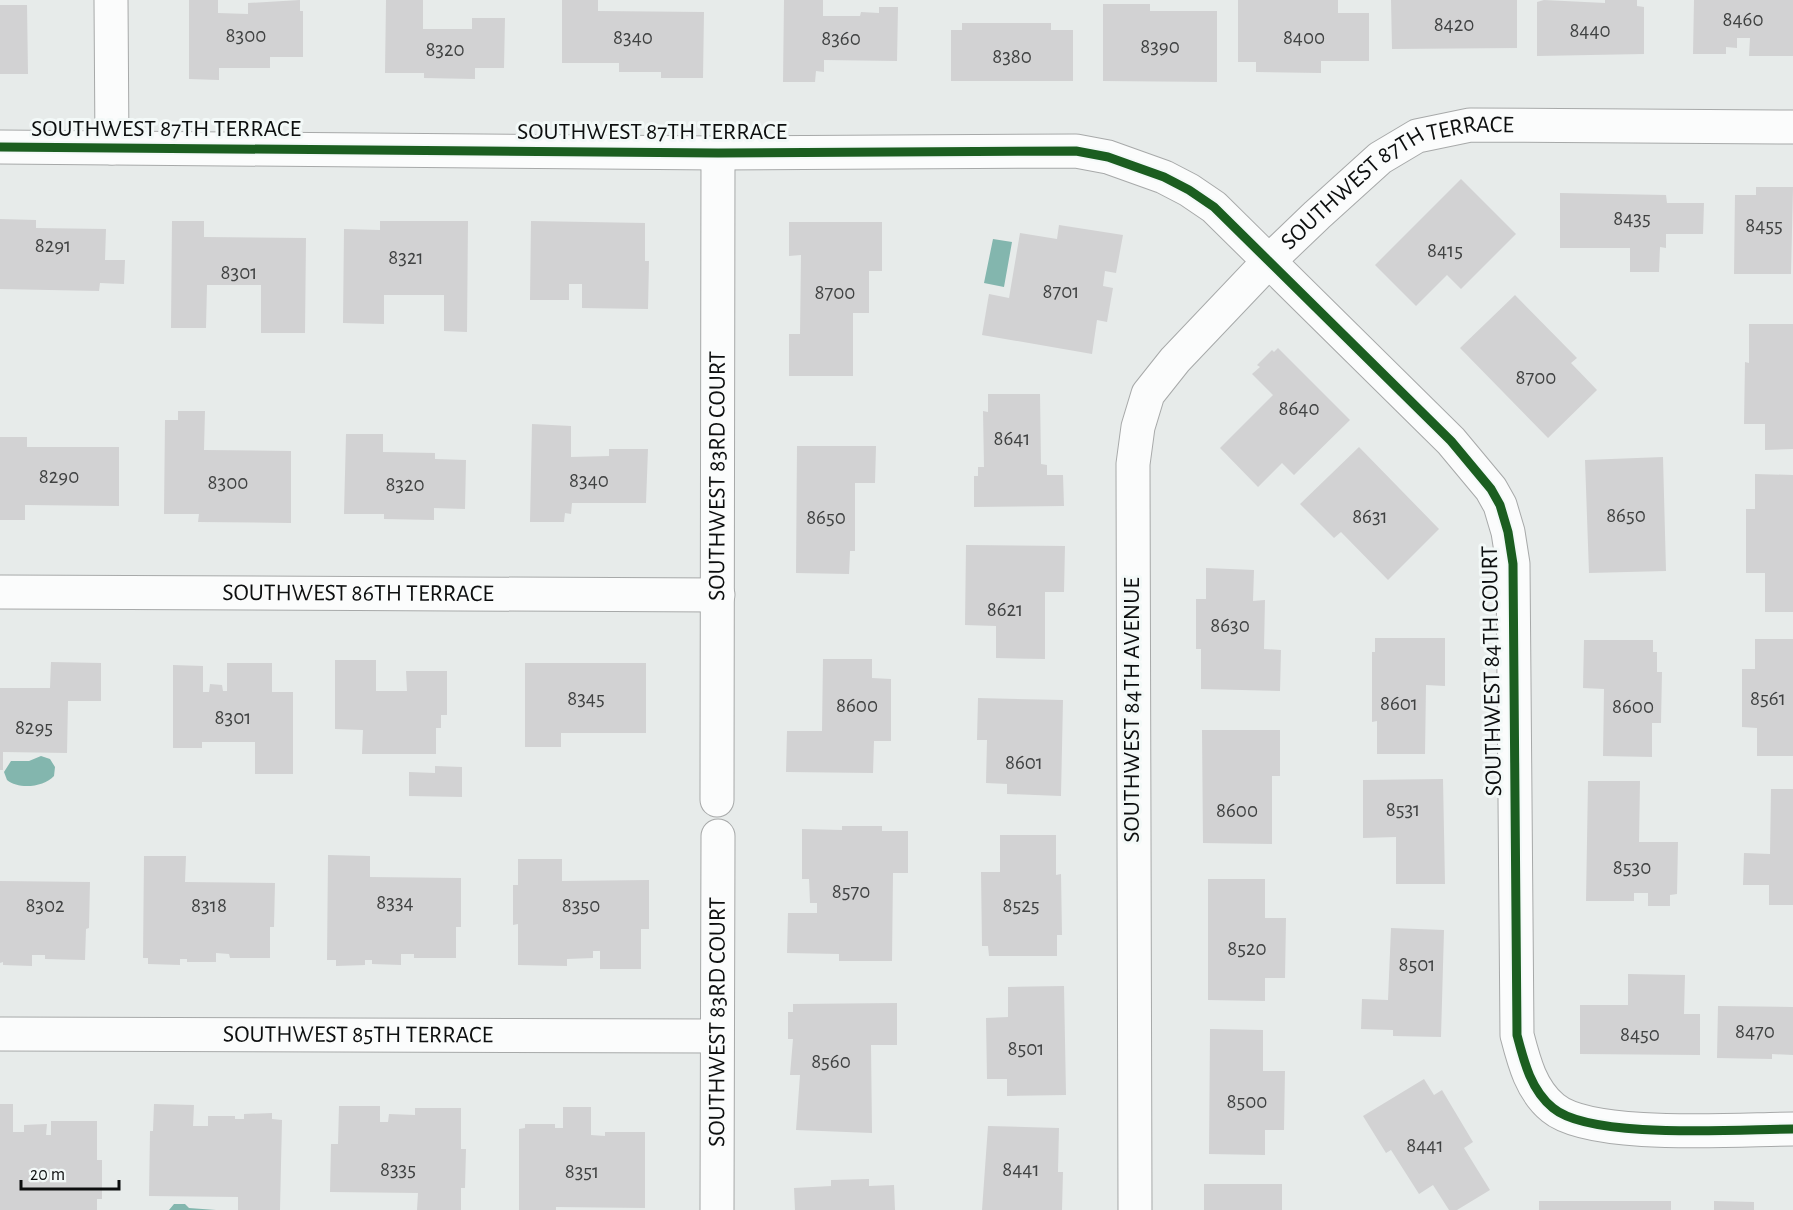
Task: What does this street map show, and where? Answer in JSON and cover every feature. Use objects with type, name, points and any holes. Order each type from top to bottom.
[{"type":"street","points":[[111,0],[112,148]]},
{"type":"street","name":"SOUTHWEST 87TH TERRACE","points":[[0,147],[718,153],[1076,151],[1137,166],[1189,190],[1214,207],[1270,260],[1380,158],[1417,136],[1438,130],[1481,125],[1793,127]]},
{"type":"street","name":"SOUTHWEST 83RD COURT","points":[[717,800],[718,153]]},
{"type":"street","name":"SOUTHWEST 84TH COURT","points":[[1270,260],[1451,441],[1491,489],[1500,505],[1508,532],[1513,564],[1517,1035],[1524,1064],[1536,1089],[1552,1108],[1570,1119],[1613,1128],[1793,1129]]},
{"type":"street","name":"SOUTHWEST 84TH AVENUE","points":[[1135,1210],[1131,535],[1135,444],[1148,394],[1174,360],[1270,260]]},
{"type":"street","name":"SOUTHWEST 86TH TERRACE","points":[[0,592],[718,595]]},
{"type":"street","name":"SOUTHWEST 83RD COURT","points":[[717,1210],[718,836]]},
{"type":"street","name":"SOUTHWEST 85TH TERRACE","points":[[0,1034],[716,1036]]},
{"type":"shaded area","points":[[993,239],[1012,242],[1004,287],[984,283]]},
{"type":"shaded area","points":[[41,756],[50,759],[55,767],[54,776],[50,780],[38,785],[25,786],[7,780],[4,772],[11,761],[29,761]]},
{"type":"shaded area","points":[[174,1204],[185,1204],[189,1208],[216,1210],[169,1210]]},
{"type":"building","points":[[189,0],[218,0],[218,13],[248,14],[248,3],[300,0],[300,11],[303,11],[303,57],[270,57],[270,68],[219,68],[219,80],[189,79]]},
{"type":"building","points":[[386,0],[423,0],[423,29],[472,29],[472,18],[505,18],[504,68],[475,68],[475,79],[424,78],[424,73],[385,73]]},
{"type":"building","points":[[562,0],[598,0],[598,11],[704,12],[703,78],[661,78],[661,72],[619,72],[619,63],[562,63]]},
{"type":"building","points":[[784,0],[823,0],[823,16],[860,16],[861,12],[879,13],[879,7],[898,7],[897,61],[824,60],[824,72],[816,71],[815,82],[783,82]]},
{"type":"building","points":[[1238,0],[1338,0],[1338,13],[1369,13],[1369,61],[1321,61],[1321,73],[1256,72],[1256,62],[1238,62]]},
{"type":"building","points":[[1391,0],[1517,0],[1517,48],[1392,49]]},
{"type":"building","points":[[1544,0],[1605,3],[1605,0],[1637,0],[1637,6],[1644,7],[1644,54],[1537,56],[1537,2]]},
{"type":"building","points":[[1694,0],[1793,0],[1793,56],[1749,56],[1750,38],[1737,38],[1737,48],[1726,47],[1726,54],[1693,54]]},
{"type":"building","points":[[1103,4],[1150,4],[1150,11],[1217,11],[1217,82],[1103,81]]},
{"type":"building","points":[[0,5],[27,5],[28,74],[0,74]]},
{"type":"building","points":[[962,23],[1051,23],[1051,30],[1073,30],[1073,81],[951,81],[951,30],[962,30]]},
{"type":"building","points":[[1461,179],[1516,234],[1461,289],[1447,275],[1416,306],[1375,265]]},
{"type":"building","points":[[1756,187],[1793,187],[1791,274],[1734,274],[1735,195],[1756,195]]},
{"type":"building","points":[[1560,193],[1666,195],[1667,203],[1704,203],[1703,234],[1666,234],[1666,248],[1660,247],[1659,272],[1630,272],[1630,248],[1560,248]]},
{"type":"building","points":[[0,219],[36,220],[36,228],[106,229],[105,260],[125,260],[124,284],[100,283],[99,291],[0,289]]},
{"type":"building","points":[[172,221],[204,221],[204,237],[306,238],[305,333],[261,333],[261,285],[207,285],[206,328],[171,328]]},
{"type":"building","points":[[380,221],[468,221],[467,332],[444,331],[444,295],[384,295],[384,324],[343,323],[344,229],[380,230]]},
{"type":"building","points":[[531,221],[645,223],[645,261],[649,261],[648,309],[582,308],[582,284],[569,284],[569,300],[530,300]]},
{"type":"building","points":[[789,222],[882,222],[882,271],[869,271],[869,313],[853,313],[853,376],[789,376],[789,334],[800,334],[801,255],[789,256]]},
{"type":"building","points":[[1059,225],[1123,235],[1116,273],[1105,271],[1103,286],[1113,288],[1107,322],[1097,320],[1092,354],[982,335],[989,294],[1009,298],[1020,233],[1057,239]]},
{"type":"building","points":[[1515,295],[1577,358],[1571,363],[1597,390],[1548,438],[1460,348]]},
{"type":"building","points":[[1749,324],[1793,324],[1793,449],[1765,450],[1765,424],[1744,424],[1745,362],[1749,363]]},
{"type":"building","points":[[1278,348],[1350,420],[1294,475],[1282,463],[1258,487],[1220,448],[1273,395],[1252,374],[1260,367],[1257,365],[1272,350],[1274,352]]},
{"type":"building","points":[[988,394],[1040,394],[1041,464],[1047,465],[1047,475],[1063,475],[1064,506],[974,507],[974,476],[978,476],[978,467],[984,467],[983,411],[988,412]]},
{"type":"building","points":[[178,411],[205,411],[204,450],[291,451],[291,523],[198,522],[199,514],[164,514],[165,420],[178,420]]},
{"type":"building","points":[[532,424],[571,426],[571,457],[609,456],[609,449],[648,449],[646,503],[572,503],[571,514],[565,513],[564,522],[530,522]]},
{"type":"building","points":[[346,434],[383,434],[383,452],[435,453],[435,459],[466,460],[465,509],[434,508],[434,520],[384,519],[384,514],[344,514]]},
{"type":"building","points":[[0,437],[27,437],[27,447],[119,447],[119,506],[25,505],[25,520],[0,520]]},
{"type":"building","points":[[797,446],[876,446],[875,483],[855,483],[855,551],[850,551],[849,574],[796,573]]},
{"type":"building","points":[[1359,447],[1439,529],[1388,580],[1341,532],[1334,538],[1300,504]]},
{"type":"building","points":[[1663,457],[1666,571],[1589,573],[1585,460]]},
{"type":"building","points":[[1755,474],[1793,475],[1793,612],[1765,612],[1765,573],[1746,573],[1746,509],[1755,509]]},
{"type":"building","points":[[966,545],[1065,546],[1064,592],[1045,592],[1045,659],[996,658],[996,626],[965,625]]},
{"type":"building","points":[[1206,568],[1254,570],[1253,601],[1265,600],[1264,649],[1281,650],[1280,691],[1201,689],[1201,649],[1196,649],[1196,599],[1206,599]]},
{"type":"building","points":[[1375,638],[1445,638],[1445,686],[1426,685],[1425,754],[1377,754],[1377,721],[1372,722],[1372,652],[1375,652]]},
{"type":"building","points":[[1755,639],[1793,639],[1793,756],[1757,756],[1757,728],[1742,727],[1742,669],[1755,669]]},
{"type":"building","points":[[1584,640],[1653,640],[1653,652],[1657,652],[1657,672],[1662,672],[1661,723],[1652,723],[1652,757],[1603,756],[1604,689],[1583,688]]},
{"type":"building","points":[[823,659],[872,659],[872,678],[891,679],[891,741],[874,741],[873,773],[786,772],[787,731],[822,731]]},
{"type":"building","points":[[335,660],[376,660],[376,691],[407,691],[406,671],[447,671],[447,715],[441,715],[441,728],[436,728],[436,754],[362,754],[363,730],[335,729]]},
{"type":"building","points":[[51,662],[101,663],[101,701],[68,701],[67,753],[3,752],[3,770],[0,770],[0,688],[50,688]]},
{"type":"building","points":[[227,663],[272,663],[272,692],[293,692],[293,774],[255,774],[255,742],[202,742],[202,748],[173,748],[173,665],[203,666],[203,692],[209,692],[210,684],[222,685],[223,691],[227,691]]},
{"type":"building","points":[[525,663],[646,663],[646,733],[561,733],[561,747],[525,747]]},
{"type":"building","points":[[978,698],[1063,700],[1061,796],[1007,794],[1007,784],[986,783],[987,740],[977,740]]},
{"type":"building","points":[[1202,730],[1280,730],[1280,776],[1272,776],[1272,844],[1203,843]]},
{"type":"building","points":[[435,766],[462,767],[462,797],[409,796],[409,772],[435,773]]},
{"type":"building","points":[[1443,779],[1445,884],[1396,884],[1396,837],[1363,838],[1363,780]]},
{"type":"building","points":[[1588,781],[1640,781],[1639,842],[1678,842],[1677,894],[1670,895],[1670,906],[1648,906],[1648,893],[1634,893],[1634,901],[1586,901]]},
{"type":"building","points":[[1771,789],[1793,789],[1793,905],[1769,905],[1769,885],[1743,885],[1744,853],[1770,854]]},
{"type":"building","points":[[842,826],[882,826],[882,831],[908,831],[908,873],[893,873],[892,961],[839,961],[839,954],[787,953],[788,913],[817,913],[817,903],[810,903],[809,879],[802,879],[802,829],[842,830]]},
{"type":"building","points":[[1000,835],[1056,835],[1056,875],[1061,874],[1062,935],[1057,935],[1057,956],[989,956],[988,946],[982,946],[981,872],[1000,872]]},
{"type":"building","points":[[328,855],[370,856],[370,877],[461,878],[461,927],[456,927],[456,958],[414,958],[414,954],[401,954],[401,965],[372,964],[372,960],[365,960],[365,965],[336,966],[336,960],[327,960]]},
{"type":"building","points":[[144,856],[186,856],[185,882],[275,883],[274,927],[270,927],[270,958],[230,958],[229,954],[216,953],[216,962],[187,962],[187,959],[180,959],[180,965],[148,964],[148,958],[143,958]]},
{"type":"building","points":[[518,859],[562,859],[562,881],[649,880],[649,929],[641,929],[641,969],[600,969],[600,951],[593,951],[593,958],[567,959],[567,966],[518,965],[518,924],[513,925],[513,885],[518,885]]},
{"type":"building","points":[[1208,879],[1265,879],[1265,918],[1286,918],[1285,978],[1265,978],[1265,1001],[1208,1000]]},
{"type":"building","points":[[0,881],[90,882],[89,928],[86,929],[85,960],[45,959],[45,955],[32,955],[32,966],[0,963]]},
{"type":"building","points":[[1391,928],[1444,930],[1441,1037],[1393,1036],[1393,1030],[1361,1029],[1362,999],[1388,1000]]},
{"type":"building","points":[[1628,974],[1685,975],[1684,1014],[1700,1014],[1700,1055],[1580,1054],[1580,1005],[1628,1005]]},
{"type":"building","points":[[1064,986],[1066,1095],[1007,1096],[1007,1079],[987,1079],[986,1018],[1008,1017],[1008,987]]},
{"type":"building","points":[[897,1003],[897,1045],[871,1045],[872,1133],[796,1130],[800,1075],[790,1075],[793,1039],[788,1039],[788,1012],[793,1012],[793,1004]]},
{"type":"building","points":[[1718,1006],[1793,1007],[1793,1055],[1772,1054],[1772,1059],[1717,1058]]},
{"type":"building","points":[[1210,1029],[1263,1030],[1263,1071],[1285,1071],[1284,1130],[1265,1130],[1265,1155],[1209,1154]]},
{"type":"building","points":[[1424,1079],[1434,1095],[1442,1090],[1473,1142],[1464,1148],[1490,1190],[1457,1210],[1449,1210],[1433,1185],[1419,1194],[1391,1150],[1386,1153],[1363,1116]]},
{"type":"building","points":[[0,1104],[13,1104],[13,1132],[24,1132],[24,1125],[47,1124],[46,1135],[51,1135],[51,1121],[97,1121],[97,1160],[102,1160],[102,1199],[97,1199],[97,1210],[0,1210]]},
{"type":"building","points":[[154,1104],[194,1105],[193,1126],[208,1126],[208,1116],[235,1116],[235,1119],[244,1119],[244,1114],[272,1113],[272,1119],[282,1120],[280,1210],[238,1210],[238,1197],[149,1196],[150,1131],[153,1131]]},
{"type":"building","points":[[339,1106],[380,1106],[380,1122],[388,1122],[389,1114],[415,1115],[415,1108],[461,1108],[461,1149],[466,1149],[465,1188],[461,1188],[461,1210],[417,1210],[418,1193],[330,1192],[331,1144],[338,1144]]},
{"type":"building","points":[[563,1107],[591,1107],[591,1135],[605,1136],[605,1132],[645,1132],[645,1208],[556,1207],[556,1210],[519,1210],[519,1129],[525,1128],[525,1124],[555,1124],[555,1128],[563,1128]]},
{"type":"building","points":[[988,1126],[1059,1128],[1058,1172],[1063,1172],[1062,1210],[982,1210]]},
{"type":"building","points":[[869,1179],[869,1186],[894,1185],[895,1210],[795,1210],[794,1188],[831,1186],[831,1180]]},
{"type":"building","points":[[1204,1184],[1282,1184],[1282,1210],[1204,1210]]},
{"type":"building","points":[[1539,1201],[1671,1201],[1671,1210],[1539,1210]]},
{"type":"building","points":[[1714,1201],[1754,1202],[1754,1210],[1714,1210]]},
{"type":"cycle path","points":[[0,147],[718,153],[1076,151],[1108,157],[1164,177],[1189,190],[1214,207],[1451,441],[1491,489],[1500,505],[1508,532],[1513,564],[1517,1035],[1526,1065],[1539,1093],[1553,1108],[1572,1118],[1599,1125],[1632,1129],[1704,1131],[1793,1129]]}]
